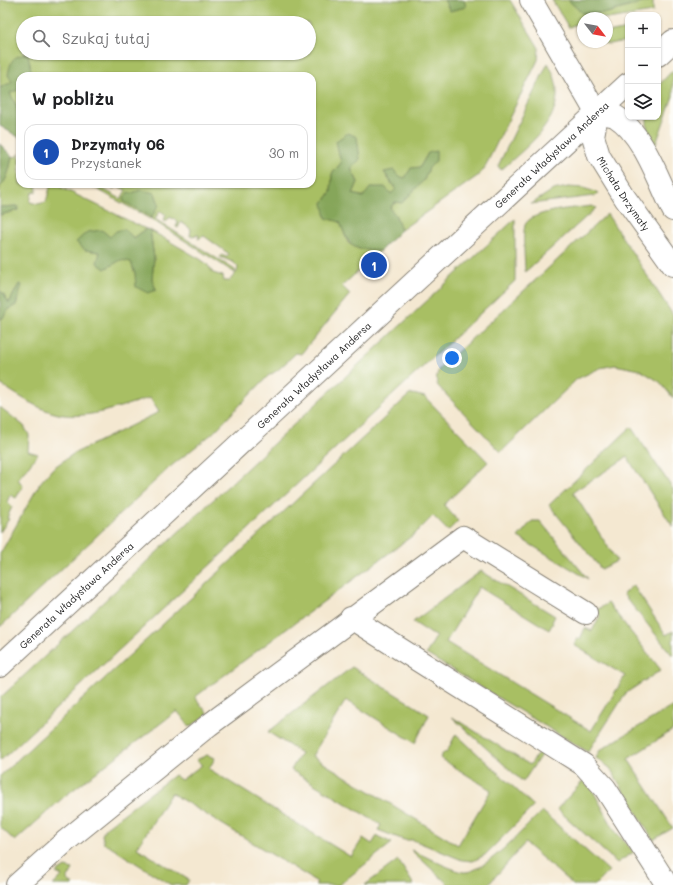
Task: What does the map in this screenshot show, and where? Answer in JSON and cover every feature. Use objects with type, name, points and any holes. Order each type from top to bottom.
[{"type":"street","points":[[531,0],[597,114],[614,116],[631,129],[650,161],[673,210]]},
{"type":"street","points":[[661,52],[673,41]]},
{"type":"street","name":"Generała Władysława Andersa","points":[[0,666],[625,87]]},
{"type":"street","name":"Michała Drzymały","points":[[597,114],[593,136],[599,156],[625,198],[673,265]]},
{"type":"street","points":[[17,885],[67,840],[209,725],[351,618],[463,537],[586,613]]},
{"type":"street","points":[[351,618],[584,765],[605,788],[667,885]]},
{"type":"green space","points":[[0,0],[510,0],[539,48],[538,60],[484,169],[479,175],[401,230],[396,216],[389,208],[424,180],[429,168],[436,161],[428,153],[420,167],[411,169],[405,179],[384,172],[396,190],[387,195],[376,197],[353,194],[358,182],[351,169],[341,163],[332,174],[331,192],[323,203],[340,222],[348,243],[359,249],[380,251],[342,286],[350,294],[301,354],[296,353],[278,370],[268,376],[213,433],[170,467],[0,627],[0,554],[40,483],[53,468],[73,454],[159,412],[150,398],[88,415],[63,415],[51,412],[25,400],[0,384],[0,318],[2,319],[8,310],[16,305],[19,284],[9,303],[0,291],[0,215],[18,210],[17,206],[0,207],[0,187],[7,177],[12,156],[16,157],[16,188],[37,188],[37,191],[32,193],[30,202],[38,204],[46,202],[50,188],[62,188],[146,229],[134,238],[110,237],[85,250],[100,252],[131,262],[135,274],[156,290],[152,279],[154,258],[150,230],[200,259],[207,264],[213,273],[223,276],[224,281],[229,281],[237,272],[238,267],[233,262],[220,257],[221,255],[227,257],[229,254],[204,236],[198,239],[199,235],[190,236],[191,229],[181,222],[178,228],[176,227],[178,222],[170,217],[166,222],[163,221],[166,215],[160,211],[155,219],[235,270],[235,273],[151,219],[159,204],[141,190],[132,193],[151,217],[150,219],[95,188],[101,188],[121,199],[126,190],[122,188],[316,188],[316,72],[31,72],[28,60],[316,60],[316,16],[16,16],[16,60],[24,60],[12,82],[0,88]]},
{"type":"green space","points":[[444,0],[464,0],[466,7],[450,11]]},
{"type":"green space","points":[[552,0],[568,0],[582,12],[577,12],[577,24],[569,28]]},
{"type":"green space","points":[[568,0],[651,0],[610,12],[581,12]]},
{"type":"green space","points":[[653,0],[653,12],[625,12],[625,16],[613,18],[613,12],[611,12]]},
{"type":"green space","points":[[625,30],[625,41],[613,43],[613,32]]},
{"type":"green space","points":[[15,58],[16,60],[29,60],[31,72],[16,72],[16,91],[10,93],[16,106],[16,136],[0,126],[0,88],[12,82],[8,75],[11,62]]},
{"type":"green space","points":[[548,63],[555,80],[557,96],[554,110],[547,124],[537,136],[501,170],[498,166]]},
{"type":"green space","points":[[673,70],[673,96],[656,144],[652,148],[647,128],[647,120],[661,120],[661,83]]},
{"type":"green space","points":[[16,91],[16,106],[10,93]]},
{"type":"green space","points":[[348,133],[357,137],[360,159],[351,169],[358,182],[353,194],[363,197],[371,187],[385,187],[391,194],[396,189],[384,172],[394,170],[398,176],[405,178],[411,168],[420,167],[428,153],[436,151],[436,161],[429,168],[424,180],[402,203],[395,202],[390,208],[396,216],[401,230],[380,251],[357,248],[353,246],[346,238],[340,222],[326,218],[323,203],[331,192],[332,174],[341,163],[336,141]]},
{"type":"green space","points":[[0,144],[12,156],[7,177],[0,187]]},
{"type":"green space","points":[[568,187],[583,188],[599,193],[594,196],[531,204],[553,190]]},
{"type":"green space","points":[[141,190],[155,193],[159,204],[151,219],[151,217],[123,201],[128,192],[132,193]]},
{"type":"green space","points":[[18,206],[18,210],[0,215],[0,207]]},
{"type":"green space","points":[[592,206],[596,208],[525,272],[524,230],[525,225],[529,220],[545,213]]},
{"type":"green space","points":[[607,214],[673,315],[673,398],[660,382],[640,370],[615,365],[600,368],[577,379],[501,452],[438,386],[436,379],[439,369]]},
{"type":"green space","points":[[515,219],[515,281],[0,761],[0,698]]},
{"type":"green space","points":[[124,229],[134,238],[146,229],[150,230],[154,258],[152,279],[156,290],[148,293],[136,287],[135,274],[131,262],[121,260],[105,269],[97,263],[100,252],[85,250],[76,242],[87,232],[102,230],[110,237],[116,231]]},
{"type":"green space","points":[[19,284],[22,285],[16,305],[8,310],[2,319],[0,318],[0,291],[9,303]]},
{"type":"green space","points":[[413,394],[425,397],[488,462],[444,505],[458,521],[448,531],[433,516],[416,533],[195,697],[208,714],[190,727],[177,711],[65,796],[15,841],[0,827],[0,776],[409,395]]},
{"type":"green space","points":[[0,407],[24,426],[29,435],[28,451],[38,454],[18,479],[23,486],[16,498],[10,495],[7,502],[12,507],[7,518],[9,519],[0,532]]},
{"type":"green space","points":[[631,427],[673,489],[673,527],[627,457],[573,492],[617,561],[601,569],[549,505]]},
{"type":"green space","points":[[532,521],[540,521],[588,579],[518,537]]},
{"type":"green space","points":[[481,571],[555,616],[552,622],[553,623],[549,630],[479,587],[446,642],[591,731],[625,676],[574,645],[578,638],[580,639],[585,628],[592,631],[600,616],[595,611],[608,603],[661,670],[626,693],[588,752],[426,654],[436,637],[413,622]]},
{"type":"green space","points":[[633,585],[666,635],[673,631],[673,656],[623,594]]},
{"type":"green space","points":[[352,667],[429,715],[415,743],[346,700],[312,756],[458,845],[491,790],[440,758],[444,752],[446,753],[456,734],[534,806],[485,855],[473,861],[462,860],[413,840],[404,840],[378,830],[381,825],[291,770],[301,753],[268,732]]},
{"type":"green space","points":[[673,706],[673,730],[628,759],[673,828],[653,840],[610,768],[596,758],[600,750]]},
{"type":"green space","points":[[452,717],[530,765],[540,750],[543,752],[523,782]]},
{"type":"green space","points":[[207,755],[215,758],[209,769],[351,857],[363,838],[372,844],[377,836],[392,843],[339,885],[315,885],[317,882],[171,793],[137,848],[189,880],[186,885],[171,885],[104,843],[102,835],[105,828],[174,775],[181,780],[202,765],[196,760]]},
{"type":"green space","points":[[586,778],[615,831],[634,852],[617,863],[557,809]]},
{"type":"green space","points":[[542,811],[609,871],[595,885],[573,885],[525,843],[488,885],[449,885],[411,850],[457,870],[463,872],[472,871],[493,858]]},
{"type":"green space","points":[[398,860],[414,885],[365,885]]},
{"type":"green space","points":[[65,867],[73,869],[67,880],[74,885],[53,885],[62,876],[56,873]]},
{"type":"place","name":"Drzymały 06","points":[[374,265]]}]
